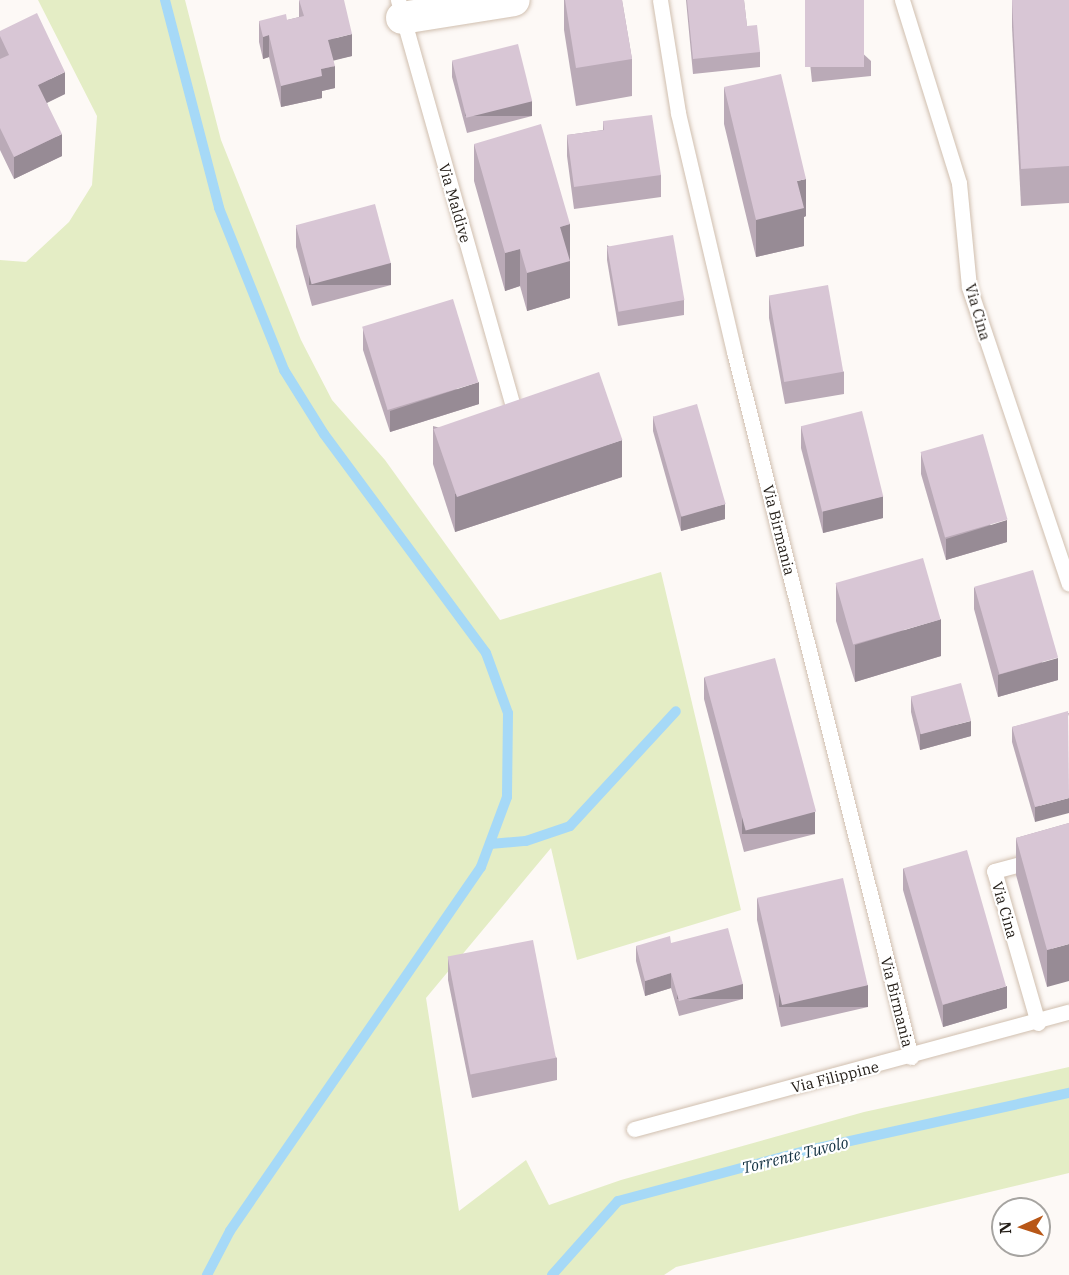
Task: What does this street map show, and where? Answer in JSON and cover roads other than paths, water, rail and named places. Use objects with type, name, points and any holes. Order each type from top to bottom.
[{"type":"street","points":[[400,9],[514,0]]},
{"type":"lane","name":"Via Birmania","points":[[660,0],[678,113],[734,352],[911,1058]]},
{"type":"lane","name":"Via Cina","points":[[902,0],[959,183],[969,287],[1069,584]]},
{"type":"lane","name":"Via Maldive","points":[[400,9],[513,406]]},
{"type":"lane","name":"Via Cina","points":[[1038,1023],[994,872],[1069,851]]},
{"type":"lane","name":"Via Filippine","points":[[634,1129],[911,1058],[1038,1023],[1069,1012]]},
{"type":"waterway","points":[[165,0],[219,208],[284,370],[324,434],[486,653],[508,713],[507,797],[481,867],[230,1231],[207,1275]]},
{"type":"waterway","points":[[490,844],[526,841],[570,826],[676,711]]},
{"type":"waterway","name":"Torrente Tuvolo","points":[[552,1275],[618,1201],[809,1150],[1069,1093]]}]
